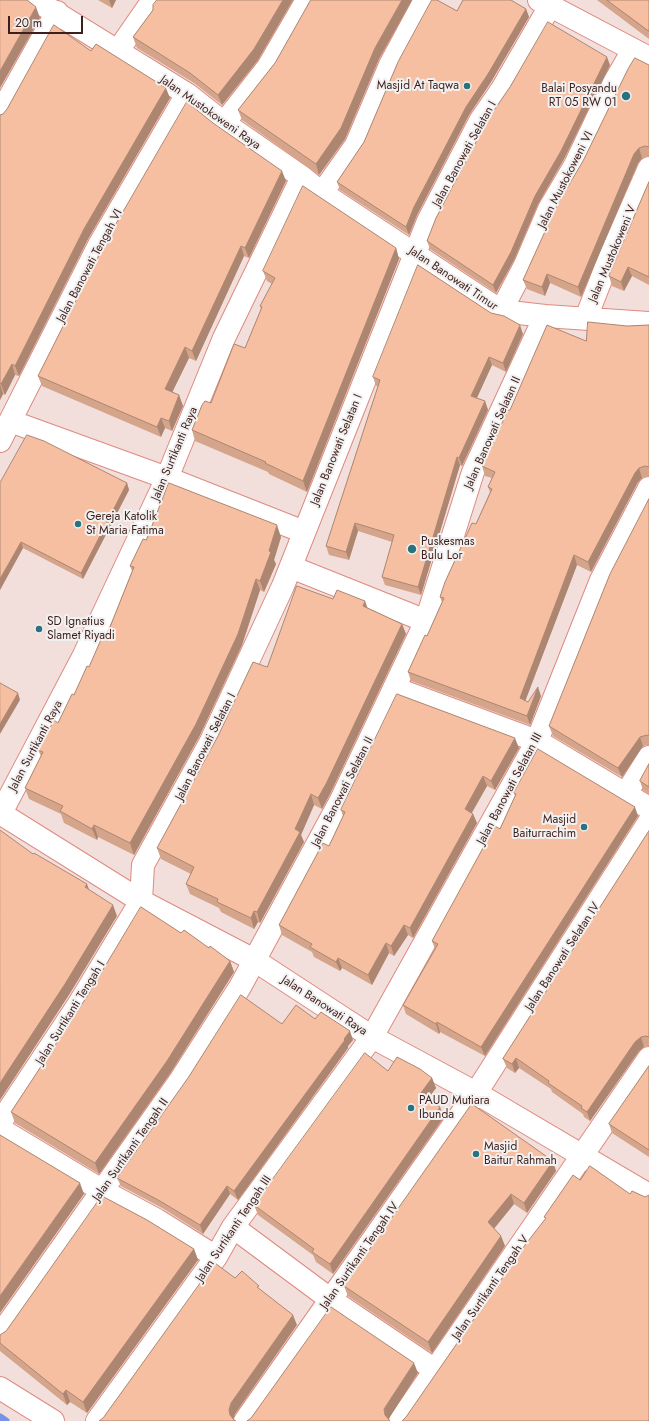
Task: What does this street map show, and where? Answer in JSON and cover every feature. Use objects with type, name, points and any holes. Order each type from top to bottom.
[{"type":"street","name":"Jalan Mustokoweni Raya","points":[[35,0],[57,12],[117,52],[188,94],[224,123],[302,176]]},
{"type":"street","points":[[117,52],[153,0]]},
{"type":"street","points":[[224,123],[268,67],[307,0]]},
{"type":"street","points":[[322,193],[356,145],[390,65],[425,0]]},
{"type":"street","points":[[545,3],[641,54]]},
{"type":"street","name":"Jalan Banowati Selatan I","points":[[141,901],[143,866],[211,742],[291,567],[428,221],[470,140],[545,3]]},
{"type":"street","points":[[0,114],[57,12]]},
{"type":"street","name":"Jalan Mustokoweni VI","points":[[501,311],[525,265],[549,209],[575,165],[611,90],[641,54]]},
{"type":"street","name":"Jalan Banowati Tengah VI","points":[[0,441],[99,245],[188,94]]},
{"type":"street","name":"Jalan Mustokoweni V","points":[[586,318],[608,259],[649,168]]},
{"type":"street","name":"Jalan Banowati Timur","points":[[302,176],[322,193],[501,311],[545,316],[649,322]]},
{"type":"street","name":"Jalan Surtikanti Raya","points":[[0,814],[84,655],[167,478],[224,338],[302,176]]},
{"type":"street","name":"Jalan Banowati Selatan II","points":[[254,960],[341,800],[426,621],[473,472],[545,316]]},
{"type":"street","points":[[10,421],[167,478],[304,532]]},
{"type":"street","name":"Jalan Banowati Selatan III","points":[[372,1037],[537,742],[601,580],[649,488]]},
{"type":"street","points":[[291,567],[426,621]]},
{"type":"street","points":[[394,688],[537,742],[649,808]]},
{"type":"street","points":[[625,795],[649,757]]},
{"type":"street","name":"Jalan Banowati Raya","points":[[0,814],[141,901],[254,960],[372,1037],[476,1093],[649,1195]]},
{"type":"street","name":"Jalan Banowati Selatan IV","points":[[476,1093],[649,822]]},
{"type":"street","name":"Jalan Surtikanti Tengah I","points":[[0,1123],[80,1002],[141,901]]},
{"type":"street","name":"Jalan Surtikanti Tengah II","points":[[0,1335],[181,1079],[240,987],[254,960]]},
{"type":"street","name":"Jalan Surtikanti Tengah III","points":[[97,1421],[216,1257],[233,1227],[372,1037]]},
{"type":"street","name":"Jalan Surtikanti Tengah V","points":[[400,1421],[649,1058]]},
{"type":"street","name":"Jalan Surtikanti Tengah IV","points":[[245,1421],[476,1093]]},
{"type":"street","points":[[0,1129],[103,1191],[157,1220],[216,1257]]},
{"type":"street","points":[[233,1227],[330,1299],[435,1370]]},
{"type":"street","points":[[0,1388],[52,1421]]},
{"type":"building","points":[[0,0],[27,0],[36,7],[0,71]]},
{"type":"building","points":[[157,0],[283,0],[254,49],[218,95],[190,73],[133,37],[153,10],[153,5]]},
{"type":"building","points":[[311,0],[402,0],[375,48],[341,128],[316,164],[238,110],[275,63]]},
{"type":"building","points":[[432,0],[437,0],[457,11],[463,0],[511,0],[526,9],[488,74],[466,107],[414,207],[406,227],[337,182],[364,142],[398,62]]},
{"type":"building","points":[[607,0],[649,0],[649,31]]},
{"type":"building","points":[[548,22],[607,57],[561,151],[535,196],[511,252],[493,285],[427,241],[436,218],[488,119],[510,87]]},
{"type":"building","points":[[54,25],[91,51],[96,44],[166,88],[84,229],[15,366],[12,364],[1,384],[0,115],[7,109]]},
{"type":"building","points":[[635,58],[649,65],[649,147],[645,146],[639,148],[634,154],[578,287],[547,274],[542,287],[523,280],[557,205],[583,161],[628,69]]},
{"type":"building","points":[[187,102],[213,123],[282,171],[245,248],[241,246],[192,351],[185,347],[165,389],[179,395],[169,421],[161,418],[157,427],[38,376],[106,241]]},
{"type":"building","points":[[649,182],[649,277],[628,267],[621,282],[609,276]]},
{"type":"building","points":[[303,186],[396,248],[303,481],[265,463],[266,462],[192,430],[202,405],[205,401],[211,403],[234,344],[245,348],[262,307],[260,306],[275,278],[263,271]]},
{"type":"building","points":[[418,265],[491,313],[504,316],[520,325],[503,363],[489,357],[471,396],[485,401],[459,458],[457,457],[418,587],[382,577],[394,535],[355,523],[346,552],[326,546],[380,380],[373,377]]},
{"type":"building","points":[[588,322],[627,326],[649,325],[649,467],[645,466],[639,468],[635,473],[588,562],[574,555],[520,698],[528,702],[538,687],[527,716],[408,672],[425,635],[427,636],[444,598],[440,597],[445,582],[472,523],[476,524],[492,489],[488,487],[495,472],[482,466],[508,410],[510,410],[547,325],[586,341]]},
{"type":"building","name":"Gereja Katolik St Maria Fatima","points":[[27,435],[44,441],[127,483],[81,573],[21,542],[0,579],[0,483]]},
{"type":"building","points":[[169,483],[277,525],[269,551],[271,552],[260,581],[256,579],[238,634],[196,724],[130,843],[94,825],[92,829],[60,811],[63,806],[25,788],[43,752],[38,750],[54,720],[58,723],[72,694],[74,695],[87,666],[89,667],[103,635],[106,637],[134,567],[130,566],[143,539],[146,540]]},
{"type":"building","points":[[649,499],[649,736],[647,735],[640,737],[618,768],[549,726],[610,574]]},
{"type":"building","points":[[297,586],[333,599],[337,590],[365,601],[363,606],[402,624],[326,784],[318,798],[311,794],[295,829],[300,832],[257,912],[254,911],[251,918],[217,902],[218,899],[186,884],[194,867],[157,848],[218,736],[253,662],[267,667]]},
{"type":"building","points":[[0,683],[18,693],[0,724]]},
{"type":"building","points":[[397,694],[515,738],[491,781],[483,776],[465,809],[473,814],[410,928],[404,925],[391,946],[386,943],[368,975],[338,958],[336,962],[310,947],[312,944],[279,925],[323,843],[329,846],[345,812],[341,810]]},
{"type":"building","points":[[538,749],[635,807],[481,1047],[403,1005],[438,944],[432,941],[495,826],[500,829],[516,794],[514,793]]},
{"type":"building","points":[[649,764],[649,787],[640,781]]},
{"type":"building","points":[[0,830],[33,854],[34,853],[87,884],[85,887],[113,905],[65,984],[0,1083]]},
{"type":"building","points":[[649,831],[649,1037],[641,1037],[635,1042],[587,1112],[581,1108],[582,1106],[548,1083],[549,1081],[516,1058],[512,1064],[503,1059]]},
{"type":"building","points":[[141,907],[181,933],[184,930],[209,948],[210,946],[230,961],[167,1061],[95,1163],[11,1112],[86,998]]},
{"type":"building","points":[[241,995],[282,1024],[296,1005],[315,1019],[321,1012],[350,1031],[344,1039],[345,1040],[234,1191],[227,1186],[200,1225],[117,1178],[188,1078]]},
{"type":"building","points":[[365,1053],[388,1071],[397,1057],[420,1069],[432,1078],[421,1093],[440,1107],[330,1264],[312,1252],[314,1249],[254,1205]]},
{"type":"building","points":[[649,1066],[649,1150],[609,1124]]},
{"type":"building","points":[[472,1104],[553,1161],[524,1203],[511,1194],[488,1222],[501,1236],[428,1342],[344,1286]]},
{"type":"building","points":[[0,1135],[80,1183],[0,1296]]},
{"type":"building","points":[[590,1166],[630,1194],[632,1191],[645,1197],[649,1195],[649,1420],[402,1421],[525,1245],[546,1218],[544,1217],[573,1175],[580,1180]]},
{"type":"building","points":[[102,1196],[147,1220],[194,1249],[83,1402],[66,1390],[63,1394],[0,1343],[0,1335],[6,1331]]},
{"type":"building","points":[[215,1263],[235,1278],[242,1271],[259,1286],[257,1287],[293,1315],[231,1403],[229,1410],[230,1415],[236,1421],[99,1421],[103,1418]]},
{"type":"building","points":[[331,1307],[414,1363],[384,1409],[385,1415],[390,1421],[247,1421],[251,1418]]},
{"type":"waterway","points":[[0,1417],[6,1421]]},
{"type":"place","name":"Masjid At Taqwa","points":[[467,86]]},
{"type":"place","name":"Balai Posyandu RT 05 RW 01","points":[[626,96]]},
{"type":"place","name":"Gereja Katolik St Maria Fatima","points":[[78,524]]},
{"type":"place","name":"Puskesmas Bulu Lor","points":[[412,549]]},
{"type":"place","name":"SD Ignatius Slamet Riyadi","points":[[39,629]]},
{"type":"place","name":"Masjid Baiturrachim","points":[[584,827]]},
{"type":"place","name":"PAUD Mutiara Ibunda","points":[[411,1108]]},
{"type":"place","name":"Masjid Baitur Rahmah","points":[[476,1154]]}]
